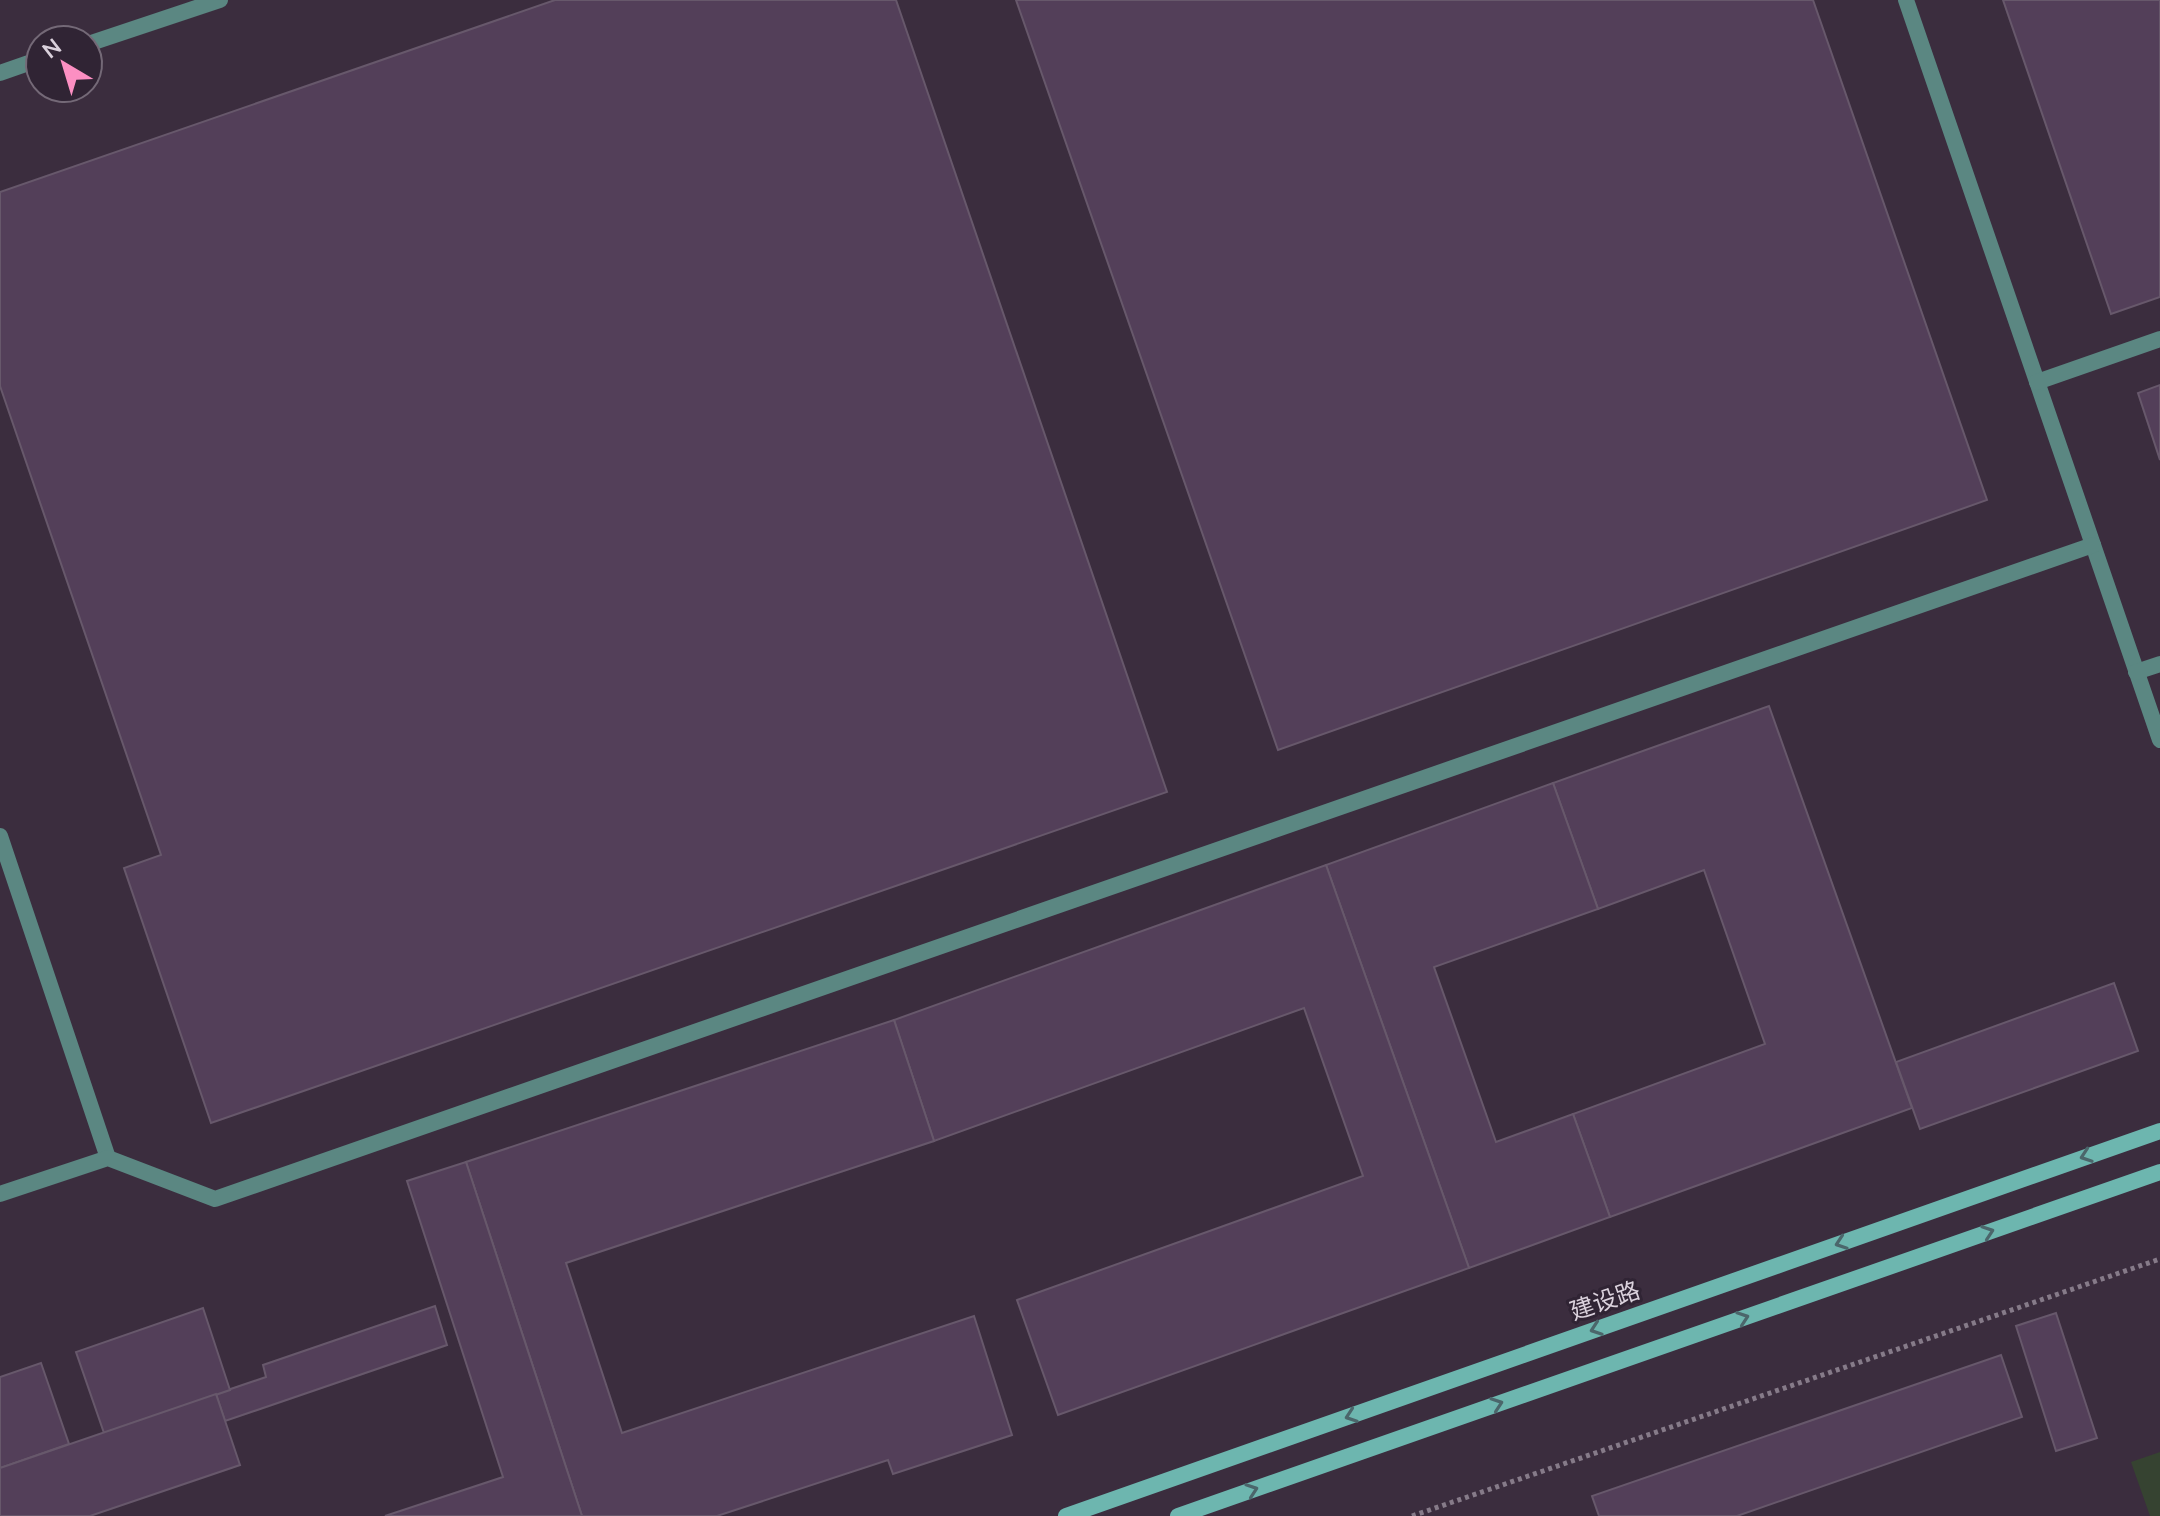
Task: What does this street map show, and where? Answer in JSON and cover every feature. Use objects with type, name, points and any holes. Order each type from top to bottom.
[{"type":"street","name":"建设路","points":[[1066,1516],[2160,1131]]},
{"type":"street","points":[[1178,1516],[2160,1172]]},
{"type":"lane","points":[[104,39],[220,0]]},
{"type":"lane","points":[[1906,0],[2160,740]]},
{"type":"lane","points":[[0,73],[24,65]]},
{"type":"lane","points":[[2037,382],[2160,339]]},
{"type":"lane","points":[[0,1194],[108,1158],[215,1199],[2093,545]]},
{"type":"lane","points":[[2136,672],[2160,664]]},
{"type":"lane","points":[[0,836],[108,1158]]},
{"type":"path","points":[[1412,1516],[2160,1259]]},
{"type":"green space","points":[[2160,1452],[2160,1516],[2150,1516],[2131,1462]]},
{"type":"building","points":[[555,0],[896,0],[1167,792],[211,1123],[124,868],[161,855],[0,386],[0,192]]},
{"type":"building","points":[[1016,0],[1813,0],[1987,500],[1278,750]]},
{"type":"building","points":[[2003,0],[2160,0],[2160,297],[2111,314]]},
{"type":"building","points":[[2160,385],[2160,460],[2138,393]]},
{"type":"building","points":[[1769,706],[1912,1108],[1610,1217],[1573,1114],[1765,1044],[1704,870],[1598,909],[1553,783]]},
{"type":"building","points":[[1553,783],[1598,909],[1434,967],[1496,1142],[1573,1114],[1610,1217],[1469,1268],[1326,865]]},
{"type":"building","points":[[1326,865],[1469,1268],[1058,1415],[1017,1300],[1363,1176],[1304,1008],[934,1141],[894,1020]]},
{"type":"building","points":[[2114,983],[2138,1051],[1920,1129],[1896,1062]]},
{"type":"building","points":[[894,1020],[934,1141],[566,1263],[622,1433],[974,1316],[1012,1435],[893,1474],[888,1460],[717,1516],[582,1516],[466,1162]]},
{"type":"building","points":[[466,1162],[582,1516],[385,1516],[503,1477],[407,1181]]},
{"type":"building","points":[[435,1306],[447,1345],[225,1421],[216,1394],[266,1377],[263,1365]]},
{"type":"building","points":[[203,1308],[230,1390],[104,1433],[76,1352]]},
{"type":"building","points":[[2056,1313],[2097,1438],[2056,1451],[2016,1326]]},
{"type":"building","points":[[2001,1355],[2022,1417],[1737,1516],[1599,1516],[1592,1496]]},
{"type":"building","points":[[41,1363],[69,1444],[0,1468],[0,1377]]},
{"type":"building","points":[[216,1394],[240,1465],[90,1516],[0,1516],[0,1468]]}]
